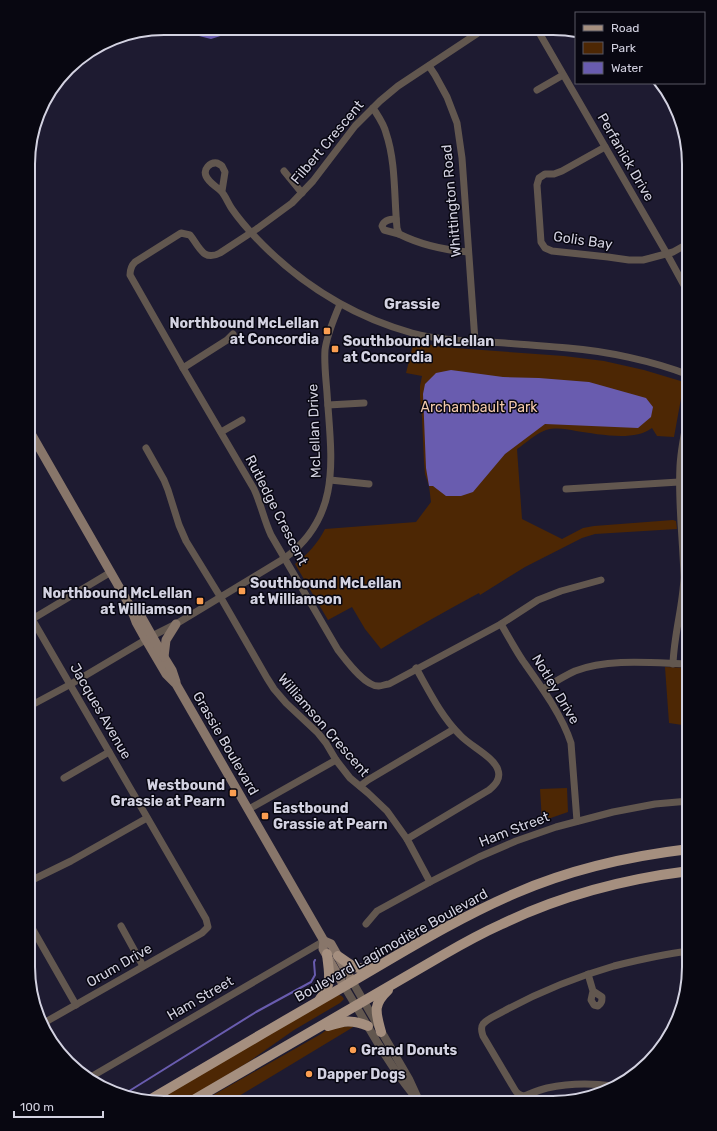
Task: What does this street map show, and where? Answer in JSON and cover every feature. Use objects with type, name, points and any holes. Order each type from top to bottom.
[{"type":"main road","name":"Grassie Boulevard","points":[[35,440],[130,606],[142,618],[149,638],[166,674],[176,684]]},
{"type":"main road","points":[[164,657],[166,640],[176,624]]},
{"type":"main road","name":"Grassie Boulevard","points":[[149,638],[172,670],[176,684],[324,941],[324,949],[348,984]]},
{"type":"main road","name":"Boulevard Lagimodière Boulevard","points":[[157,1096],[389,960],[471,914],[517,892],[571,873],[653,853],[682,849]]},
{"type":"main road","points":[[200,1096],[312,1030],[471,939],[502,923],[537,908],[607,886],[682,872]]},
{"type":"main road","name":"Grassie Boulevard","points":[[324,941],[331,944],[338,956],[348,984]]},
{"type":"main road","points":[[315,1003],[325,992],[328,986],[329,979],[327,954]]},
{"type":"main road","points":[[338,956],[357,968],[364,970],[389,960]]},
{"type":"main road","points":[[381,1032],[377,1014],[379,1000],[398,981]]},
{"type":"main road","points":[[312,1030],[348,1021],[356,1021],[368,1026]]},
{"type":"street","name":"Filbert Crescent","points":[[251,233],[292,203],[302,193],[313,181],[346,137],[380,101],[398,86],[475,35]]},
{"type":"street","name":"Perfanick Drive","points":[[540,35],[682,282]]},
{"type":"street","name":"Whittington Road","points":[[429,66],[436,75],[447,97],[456,123],[462,158],[475,341]]},
{"type":"street","points":[[537,90],[563,75]]},
{"type":"street","points":[[373,108],[386,131],[389,142],[396,219],[399,234]]},
{"type":"street","name":"Golis Bay","points":[[605,147],[566,170],[554,174],[545,174],[539,178],[537,185],[541,242],[545,248],[552,251],[608,256],[629,260],[643,260],[667,254]]},
{"type":"street","points":[[284,171],[302,193]]},
{"type":"street","points":[[222,192],[229,205],[251,233],[278,260],[309,284],[340,304],[378,322],[413,333],[447,339],[596,351],[654,364],[682,373]]},
{"type":"street","points":[[396,219],[386,220],[382,226],[384,230],[428,245],[449,250],[468,252]]},
{"type":"street","name":"Rutledge Crescent","points":[[251,233],[220,253],[212,256],[201,251],[190,235],[181,233],[135,262],[131,266],[130,275],[254,489],[267,525],[285,558],[338,650],[357,674],[372,685],[379,686],[388,684],[501,624],[538,600],[601,580]]},
{"type":"street","points":[[667,254],[682,247]]},
{"type":"street","name":"McLellan Drive","points":[[35,703],[176,624],[285,558],[301,544],[315,526],[324,507],[330,480],[331,456],[325,350],[332,323],[340,304]]},
{"type":"street","points":[[183,368],[227,340],[233,334]]},
{"type":"street","points":[[328,406],[364,403]]},
{"type":"street","points":[[221,432],[242,420]]},
{"type":"street","name":"Williamson Crescent","points":[[146,448],[164,480],[186,541],[274,689],[286,704],[318,733],[350,778],[387,811],[407,840],[430,882]]},
{"type":"street","points":[[682,450],[679,482],[682,539]]},
{"type":"street","points":[[330,480],[369,484]]},
{"type":"street","points":[[566,488],[679,482]]},
{"type":"street","points":[[35,617],[111,572]]},
{"type":"street","points":[[673,664],[675,636],[682,599]]},
{"type":"street","name":"Notley Drive","points":[[501,624],[543,689],[568,733],[571,743],[577,821]]},
{"type":"street","name":"Jacques Avenue","points":[[35,628],[71,684],[206,918],[208,927]]},
{"type":"street","points":[[543,689],[575,671],[596,665],[625,663],[682,664]]},
{"type":"street","points":[[407,840],[489,790],[498,781],[499,775],[492,759],[469,744],[454,729],[440,710],[416,668]]},
{"type":"street","points":[[360,786],[454,729]]},
{"type":"street","points":[[64,778],[109,752]]},
{"type":"street","points":[[249,809],[336,760]]},
{"type":"street","name":"Ham Street","points":[[366,924],[377,911],[478,857],[498,848],[577,821],[655,804],[682,802]]},
{"type":"street","points":[[35,879],[71,861],[148,818]]},
{"type":"street","points":[[121,926],[143,966]]},
{"type":"street","name":"Orum Drive","points":[[47,1021],[202,933],[208,927]]},
{"type":"street","points":[[35,933],[76,1005]]},
{"type":"street","name":"Ham Street","points":[[95,1075],[324,941]]},
{"type":"street","points":[[604,1085],[578,1083],[545,1088],[524,1096],[518,1094],[482,1031],[482,1027],[487,1020],[514,1005],[553,987],[588,974],[639,960],[682,953]]},
{"type":"street","points":[[588,974],[594,991]]},
{"type":"street","name":"Grassie Boulevard","points":[[348,984],[381,1032],[409,1079],[416,1096]]},
{"type":"street","name":"Grassie Boulevard","points":[[360,1003],[368,1026],[403,1082],[414,1096]]},
{"type":"green space","name":"Archambault Park","points":[[414,341],[441,347],[564,356],[604,361],[644,370],[682,381],[682,393],[674,437],[657,436],[652,428],[636,435],[626,436],[554,429],[546,430],[538,434],[517,449],[522,519],[562,539],[583,528],[594,526],[673,520],[676,521],[677,529],[595,534],[582,538],[525,567],[480,595],[479,593],[417,627],[381,649],[365,629],[352,607],[328,620],[295,564],[312,548],[325,529],[416,522],[431,502],[424,462],[420,397],[422,376],[406,373]]},
{"type":"green space","points":[[665,667],[682,668],[682,725],[669,723]]},
{"type":"green space","points":[[567,788],[568,812],[542,821],[540,789]]},
{"type":"green space","points":[[336,995],[341,996],[344,999],[340,1003],[294,1030],[247,1063],[192,1096],[163,1096]]},
{"type":"green space","points":[[355,1026],[239,1096],[212,1096],[325,1031],[337,1027]]},
{"type":"water","points":[[195,35],[224,35],[211,39]]},
{"type":"water","points":[[451,370],[503,377],[589,382],[646,398],[653,407],[651,417],[638,428],[545,424],[505,454],[473,492],[461,496],[446,496],[433,486],[429,486],[426,468],[423,394],[425,384],[436,373]]},
{"type":"waterway","points":[[129,1091],[256,1012],[311,982],[315,975],[315,960]]},
{"type":"place","name":"Northbound McLellan at Concordia","points":[[327,331]]},
{"type":"place","name":"Southbound McLellan at Concordia","points":[[335,349]]},
{"type":"place","name":"Southbound McLellan at Williamson","points":[[242,591]]},
{"type":"place","name":"Northbound McLellan at Williamson","points":[[200,601]]},
{"type":"place","name":"Westbound Grassie at Pearn","points":[[233,793]]},
{"type":"place","name":"Eastbound Grassie at Pearn","points":[[265,816]]},
{"type":"place","name":"Grand Donuts","points":[[353,1050]]},
{"type":"place","name":"Dapper Dogs","points":[[309,1074]]},
{"type":"district","name":"Grassie","points":[[412,304]]}]
